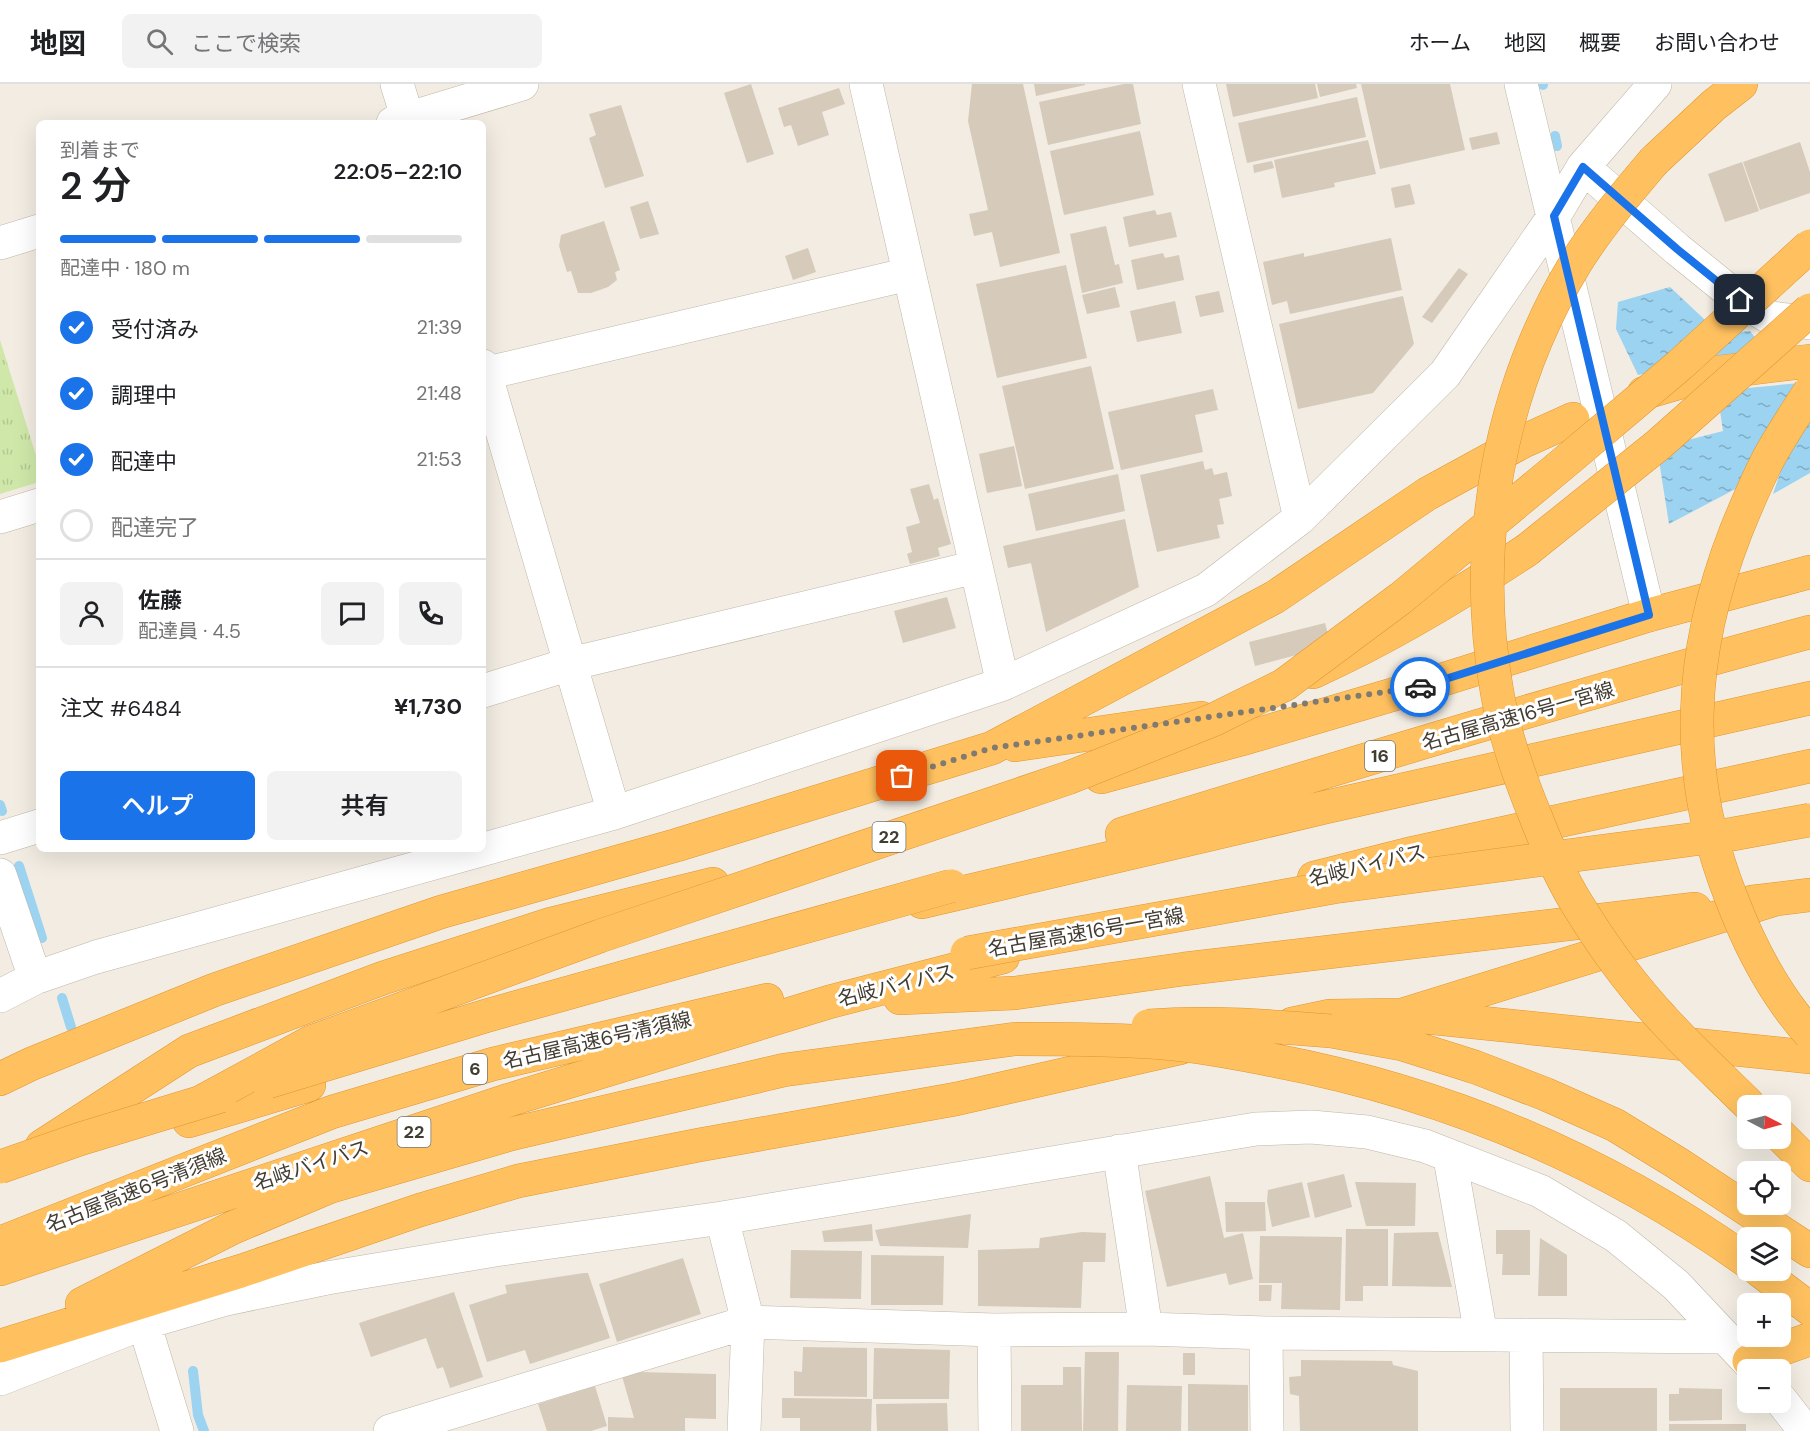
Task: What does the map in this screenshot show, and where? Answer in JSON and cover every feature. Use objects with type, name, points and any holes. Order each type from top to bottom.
[{"type":"highway","points":[[1739,1095],[1662,1018],[1618,964],[1578,905],[1545,840],[1518,775],[1497,694],[1488,624],[1487,546],[1498,464],[1517,390],[1543,326],[1575,264],[1619,202],[1654,161],[1714,105],[1741,84]]},
{"type":"highway","points":[[1284,685],[1401,598],[1565,462],[1681,364],[1810,246]]},
{"type":"highway","points":[[0,1167],[80,1139],[201,1102],[311,1042],[600,936],[1068,778],[1213,720],[1357,652],[1470,589],[1527,550],[1658,445],[1810,310]]},
{"type":"highway","points":[[1622,400],[1713,372],[1810,361]]},
{"type":"highway","points":[[1810,391],[1771,454],[1744,512],[1721,570],[1707,626],[1698,690],[1696,738],[1701,792],[1723,878],[1742,925],[1765,968],[1798,1020],[1810,1034]]},
{"type":"highway","points":[[992,748],[1275,597],[1427,494],[1522,442],[1573,419]]},
{"type":"highway","name":"22","points":[[0,1173],[189,1051],[383,978],[551,924],[833,855],[961,813],[1250,737],[1649,615],[1810,573]]},
{"type":"highway","name":"名古屋高速16号一宮線","points":[[201,1102],[489,1015],[951,886],[1319,774],[1810,632]]},
{"type":"highway","points":[[0,1079],[31,1064],[214,990],[441,912],[677,845],[992,748],[1422,686]]},
{"type":"highway","points":[[0,1177],[929,900],[1326,807],[1810,698]]},
{"type":"highway","name":"名岐バイパス","points":[[0,1269],[509,1100],[829,1002],[1413,853],[1810,766]]},
{"type":"highway","name":"名古屋高速16号一宮線","points":[[967,953],[1334,887],[1733,834],[1810,820]]},
{"type":"highway","name":"22","points":[[829,1002],[1015,993],[1412,941],[1810,895]]},
{"type":"highway","points":[[1402,1015],[1773,900]]},
{"type":"highway","name":"名古屋高速6号清須線","points":[[0,1243],[332,1112],[493,1064],[967,953]]},
{"type":"highway","points":[[0,1345],[242,1271],[420,1210],[518,1181],[699,1145],[956,1099],[1330,1016],[1402,1015],[1810,1057]]},
{"type":"highway","points":[[0,1345],[232,1228],[329,1187],[511,1134],[784,1070],[1015,1039],[1173,1024],[1252,1024],[1331,1031],[1402,1044],[1485,1070],[1615,1125],[1810,1251]]},
{"type":"highway","points":[[1015,1039],[1166,1044],[1241,1054],[1318,1069],[1395,1089],[1467,1113],[1531,1138],[1596,1168],[1661,1204],[1737,1255]]},
{"type":"highway","points":[[1791,1147],[1810,1165]]},
{"type":"highway","points":[[1773,1281],[1810,1309]]},
{"type":"highway","points":[[1766,1359],[1810,1339]]},
{"type":"street","points":[[398,84],[403,120]]},
{"type":"street","points":[[406,120],[522,84]]},
{"type":"street","points":[[866,84],[1003,684]]},
{"type":"street","points":[[1199,84],[1300,518]]},
{"type":"street","points":[[1521,84],[1649,615]]},
{"type":"street","points":[[486,849],[614,813],[1003,684],[1206,590],[1300,518],[1445,374],[1554,216],[1583,167],[1655,84]]},
{"type":"street","points":[[1583,167],[1677,249],[1740,300],[1771,318],[1810,323]]},
{"type":"street","points":[[0,243],[36,232]]},
{"type":"street","points":[[486,371],[909,274]]},
{"type":"street","points":[[486,378],[614,813]]},
{"type":"street","points":[[0,517],[36,507]]},
{"type":"street","points":[[486,690],[570,664],[976,567]]},
{"type":"street","points":[[0,838],[36,827]]},
{"type":"street","points":[[0,996],[35,978],[108,954],[474,852]]},
{"type":"street","points":[[0,875],[35,978]]},
{"type":"street","points":[[0,1379],[144,1323],[226,1299],[327,1278],[495,1250],[722,1218],[1256,1129],[1311,1127],[1367,1132],[1425,1146],[1450,1158],[1540,1191],[1616,1236],[1676,1285],[1747,1359]]},
{"type":"street","points":[[1119,1151],[1146,1329]]},
{"type":"street","points":[[1450,1158],[1481,1335]]},
{"type":"street","points":[[722,1218],[748,1322],[744,1431]]},
{"type":"street","points":[[390,1431],[748,1322],[993,1330],[1146,1329],[1266,1333],[1725,1337]]},
{"type":"street","points":[[144,1323],[177,1431]]},
{"type":"street","points":[[993,1330],[995,1431]]},
{"type":"street","points":[[1266,1333],[1267,1431]]},
{"type":"street","points":[[1526,1335],[1527,1431]]},
{"type":"green space","points":[[0,340],[36,455],[36,483],[0,494]]},
{"type":"water","points":[[1670,287],[1720,334],[1750,331],[1763,348],[1638,375],[1616,329],[1618,302]]},
{"type":"water","points":[[1810,382],[1810,473],[1773,494],[1783,464],[1669,524],[1657,448],[1723,431],[1717,391]]},
{"type":"building","points":[[751,84],[774,154],[747,163],[724,93]]},
{"type":"building","points":[[972,84],[1023,84],[1060,253],[1000,267],[992,232],[974,236],[969,214],[988,210],[968,121]]},
{"type":"building","points":[[1034,84],[1085,84],[1085,85],[1036,96]]},
{"type":"building","points":[[1133,84],[1141,124],[1048,145],[1039,102]]},
{"type":"building","points":[[1226,84],[1315,84],[1318,98],[1233,117]]},
{"type":"building","points":[[1317,84],[1356,84],[1357,88],[1320,97]]},
{"type":"building","points":[[1361,84],[1450,84],[1465,150],[1380,169]]},
{"type":"building","points":[[839,88],[845,104],[822,112],[829,135],[798,146],[791,125],[784,127],[778,108]]},
{"type":"building","points":[[1357,97],[1366,137],[1247,163],[1238,123]]},
{"type":"building","points":[[621,105],[644,176],[605,188],[589,138],[596,135],[589,114]]},
{"type":"building","points":[[1140,131],[1154,195],[1064,215],[1050,151]]},
{"type":"building","points":[[1497,132],[1500,144],[1472,150],[1469,138]]},
{"type":"building","points":[[1368,140],[1376,174],[1334,183],[1335,187],[1282,198],[1274,160]]},
{"type":"building","points":[[1800,142],[1810,172],[1810,193],[1760,210],[1743,162]]},
{"type":"building","points":[[1272,161],[1274,168],[1254,173],[1253,165]]},
{"type":"building","points":[[1742,162],[1759,211],[1725,222],[1708,174]]},
{"type":"building","points":[[1410,184],[1415,204],[1395,208],[1391,188]]},
{"type":"building","points":[[648,201],[659,234],[640,239],[630,207]]},
{"type":"building","points":[[1155,210],[1157,215],[1171,212],[1177,237],[1129,247],[1123,217]]},
{"type":"building","points":[[604,221],[620,270],[615,272],[617,280],[608,287],[591,293],[578,293],[571,271],[567,272],[559,246],[561,235]]},
{"type":"building","points":[[1106,226],[1115,265],[1119,264],[1123,283],[1082,293],[1070,234]]},
{"type":"building","points":[[1391,238],[1402,290],[1290,314],[1287,301],[1272,305],[1263,262],[1304,253],[1304,257]]},
{"type":"building","points":[[808,248],[816,272],[793,280],[785,256]]},
{"type":"building","points":[[1163,253],[1165,258],[1179,255],[1184,280],[1137,290],[1131,260]]},
{"type":"building","points":[[1066,265],[1087,358],[997,378],[976,284]]},
{"type":"building","points":[[1459,268],[1468,274],[1432,323],[1422,317]]},
{"type":"building","points":[[1115,287],[1120,307],[1087,314],[1082,295]]},
{"type":"building","points":[[1219,291],[1224,312],[1200,317],[1195,296]]},
{"type":"building","points":[[1403,296],[1414,344],[1373,393],[1298,409],[1279,324]]},
{"type":"building","points":[[1175,301],[1182,333],[1137,342],[1130,311]]},
{"type":"building","points":[[1091,366],[1114,469],[1025,489],[1002,386]]},
{"type":"building","points":[[1213,389],[1218,410],[1195,415],[1203,452],[1121,470],[1108,412]]},
{"type":"building","points":[[1014,446],[1022,486],[987,493],[979,454]]},
{"type":"building","points":[[1203,461],[1205,470],[1212,468],[1214,475],[1227,472],[1232,496],[1219,499],[1224,524],[1217,525],[1220,538],[1157,552],[1140,475]]},
{"type":"building","points":[[1118,474],[1125,511],[1036,531],[1028,494]]},
{"type":"building","points":[[929,484],[934,500],[938,498],[951,544],[938,548],[940,556],[910,564],[907,554],[912,552],[906,527],[920,523],[910,489]]},
{"type":"building","points":[[1125,519],[1139,587],[1046,632],[1031,563],[1008,568],[1003,546]]},
{"type":"building","points":[[947,597],[956,628],[903,643],[894,611]]},
{"type":"building","points":[[1325,623],[1331,646],[1255,666],[1249,642]]},
{"type":"building","points":[[1344,1174],[1352,1207],[1315,1218],[1307,1183]]},
{"type":"building","points":[[1210,1176],[1224,1238],[1243,1233],[1253,1279],[1229,1285],[1226,1273],[1167,1287],[1145,1191]]},
{"type":"building","points":[[1302,1182],[1310,1217],[1272,1227],[1267,1201],[1268,1190]]},
{"type":"building","points":[[1355,1182],[1416,1183],[1415,1226],[1366,1226]]},
{"type":"building","points":[[1225,1202],[1265,1202],[1266,1231],[1226,1232]]},
{"type":"building","points":[[971,1214],[968,1248],[880,1246],[875,1230]]},
{"type":"building","points":[[872,1224],[873,1241],[824,1242],[822,1231]]},
{"type":"building","points":[[1346,1229],[1388,1229],[1388,1286],[1363,1286],[1363,1301],[1345,1301]]},
{"type":"building","points":[[1496,1230],[1530,1230],[1530,1275],[1502,1275],[1503,1254],[1496,1254]]},
{"type":"building","points":[[1082,1232],[1106,1233],[1105,1262],[1083,1262],[1081,1308],[978,1306],[978,1250],[1039,1248],[1040,1238]]},
{"type":"building","points":[[1438,1232],[1452,1287],[1392,1286],[1394,1233]]},
{"type":"building","points":[[1260,1236],[1342,1237],[1340,1310],[1281,1309],[1282,1283],[1259,1283]]},
{"type":"building","points":[[1540,1238],[1567,1255],[1567,1296],[1538,1296]]},
{"type":"building","points":[[791,1250],[862,1251],[861,1299],[790,1298]]},
{"type":"building","points":[[871,1255],[944,1256],[943,1305],[871,1305]]},
{"type":"building","points":[[683,1258],[701,1314],[617,1342],[599,1284]]},
{"type":"building","points":[[588,1273],[610,1338],[530,1364],[525,1350],[487,1362],[469,1305],[507,1293],[505,1285]]},
{"type":"building","points":[[1259,1285],[1272,1285],[1271,1301],[1259,1301]]},
{"type":"building","points":[[454,1292],[483,1377],[450,1388],[443,1367],[437,1369],[426,1338],[371,1357],[359,1323]]},
{"type":"building","points":[[803,1347],[867,1348],[867,1397],[794,1396],[794,1371],[802,1372]]},
{"type":"building","points":[[874,1348],[950,1350],[949,1399],[873,1399]]},
{"type":"building","points":[[1085,1352],[1119,1352],[1118,1431],[1083,1431]]},
{"type":"building","points":[[1183,1353],[1195,1353],[1195,1375],[1183,1375]]},
{"type":"building","points":[[1301,1360],[1392,1361],[1393,1365],[1418,1371],[1418,1431],[1300,1431],[1299,1396],[1290,1394],[1289,1377],[1301,1376]]},
{"type":"building","points":[[1063,1367],[1081,1367],[1082,1431],[1021,1431],[1021,1385],[1063,1385]]},
{"type":"building","points":[[638,1372],[716,1374],[716,1419],[685,1418],[685,1431],[608,1431],[608,1417],[634,1418],[622,1376]]},
{"type":"building","points":[[1188,1384],[1248,1385],[1248,1431],[1188,1431]]},
{"type":"building","points":[[1127,1385],[1182,1386],[1181,1431],[1126,1431]]},
{"type":"building","points":[[595,1386],[607,1426],[591,1431],[547,1431],[538,1404]]},
{"type":"building","points":[[1560,1388],[1657,1388],[1657,1431],[1560,1431]]},
{"type":"building","points":[[1679,1388],[1722,1389],[1722,1420],[1669,1421],[1669,1394],[1679,1394]]},
{"type":"building","points":[[782,1398],[872,1399],[871,1431],[800,1431],[800,1418],[782,1418]]},
{"type":"building","points":[[947,1403],[948,1431],[877,1431],[876,1404]]},
{"type":"building","points":[[1669,1424],[1746,1424],[1746,1431],[1669,1431]]},
{"type":"waterway","points":[[1555,136],[1557,146]]},
{"type":"waterway","points":[[0,805],[2,811]]},
{"type":"waterway","points":[[19,866],[42,938]]},
{"type":"waterway","points":[[62,998],[71,1027]]},
{"type":"waterway","points":[[193,1371],[198,1415],[204,1431]]},
{"type":"way so far","points":[[902,776],[992,748],[1420,687]]},
{"type":"route","points":[[1420,687],[1649,615],[1554,216],[1583,167],[1677,249],[1740,300]]}]
